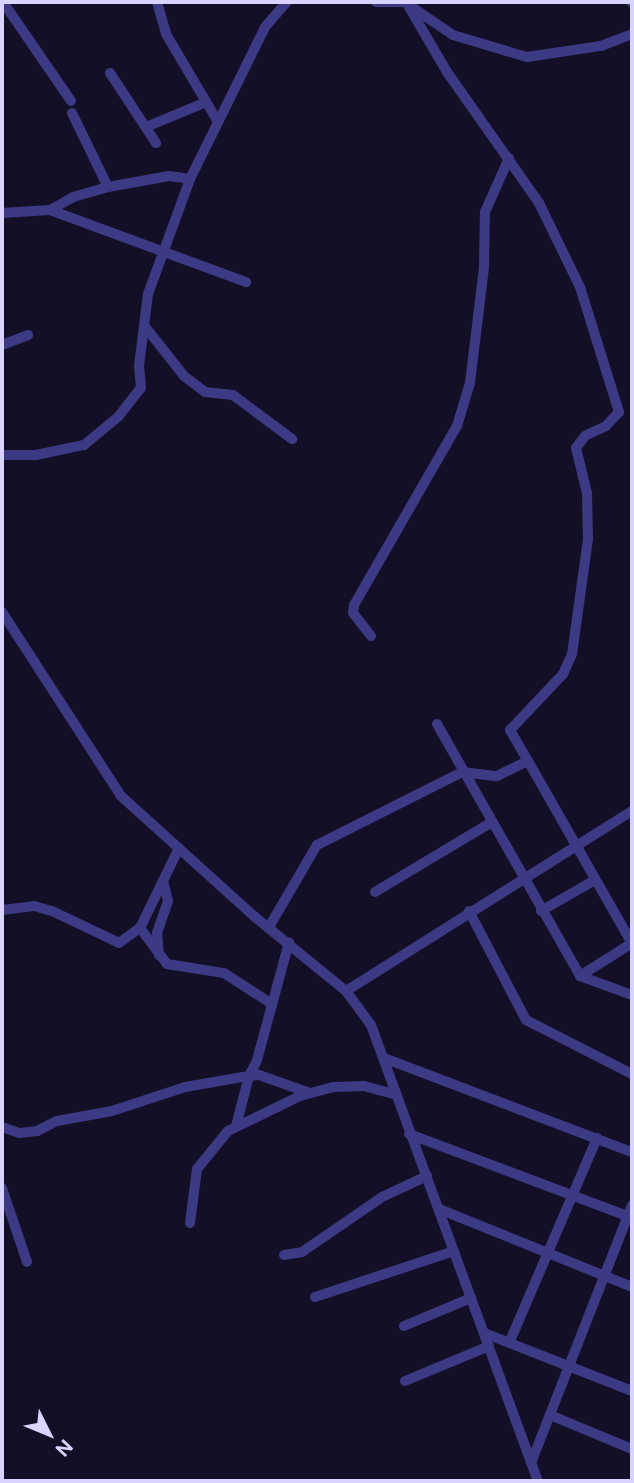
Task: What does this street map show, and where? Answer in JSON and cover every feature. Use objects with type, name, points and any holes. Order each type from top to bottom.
[{"type":"street","points":[[3,2],[71,107],[108,187]]},
{"type":"street","points":[[157,2],[166,34],[218,122]]},
{"type":"street","points":[[2,455],[36,455],[95,439],[141,388],[139,366],[147,329],[148,294],[190,179],[265,27],[287,2]]},
{"type":"street","points":[[376,2],[405,2]]},
{"type":"street","points":[[580,976],[632,943],[509,730],[563,674],[572,654],[589,539],[587,493],[576,448],[585,436],[606,426],[619,412],[580,287],[539,203],[447,72],[406,2],[453,35],[527,57],[601,46],[632,34]]},
{"type":"street","points":[[110,74],[156,143]]},
{"type":"street","points":[[146,127],[206,102]]},
{"type":"street","points":[[371,636],[353,613],[354,604],[452,436],[470,383],[484,267],[485,212],[509,158]]},
{"type":"street","points":[[50,210],[73,197],[108,187],[169,176],[190,179]]},
{"type":"street","points":[[2,213],[50,210],[246,282]]},
{"type":"street","points":[[147,329],[184,376],[205,391],[233,395],[292,439]]},
{"type":"street","points":[[2,345],[28,335]]},
{"type":"street","points":[[2,612],[121,796],[346,991],[371,1025],[538,1481]]},
{"type":"street","points":[[437,724],[522,879],[580,976],[632,995]]},
{"type":"street","points":[[269,927],[317,845],[463,772],[497,776],[528,761]]},
{"type":"street","points":[[346,991],[632,810]]},
{"type":"street","points":[[375,892],[492,822]]},
{"type":"street","points":[[2,910],[34,906],[52,911],[119,943],[140,928],[179,848]]},
{"type":"street","points":[[541,911],[595,880]]},
{"type":"street","points":[[159,954],[157,933],[168,901],[163,881]]},
{"type":"street","points":[[469,911],[526,1020],[632,1074]]},
{"type":"street","points":[[140,928],[167,964],[224,974],[272,1004]]},
{"type":"street","points":[[236,1126],[289,942]]},
{"type":"street","points":[[384,1058],[632,1152]]},
{"type":"street","points":[[2,1127],[19,1133],[37,1131],[57,1121],[112,1111],[185,1087],[249,1076],[259,1075],[310,1093]]},
{"type":"street","points":[[190,1223],[197,1169],[210,1147],[236,1126],[310,1093],[364,1086],[397,1095]]},
{"type":"street","points":[[409,1134],[573,1197],[631,1213],[531,1463]]},
{"type":"street","points":[[509,1341],[597,1138]]},
{"type":"street","points":[[284,1255],[302,1252],[382,1196],[426,1176]]},
{"type":"street","points":[[2,1188],[27,1262]]},
{"type":"street","points":[[439,1209],[632,1287]]},
{"type":"street","points":[[315,1297],[454,1251]]},
{"type":"street","points":[[404,1326],[471,1298]]},
{"type":"street","points":[[484,1333],[632,1391]]},
{"type":"street","points":[[405,1381],[489,1346]]},
{"type":"street","points":[[550,1415],[632,1448]]}]
